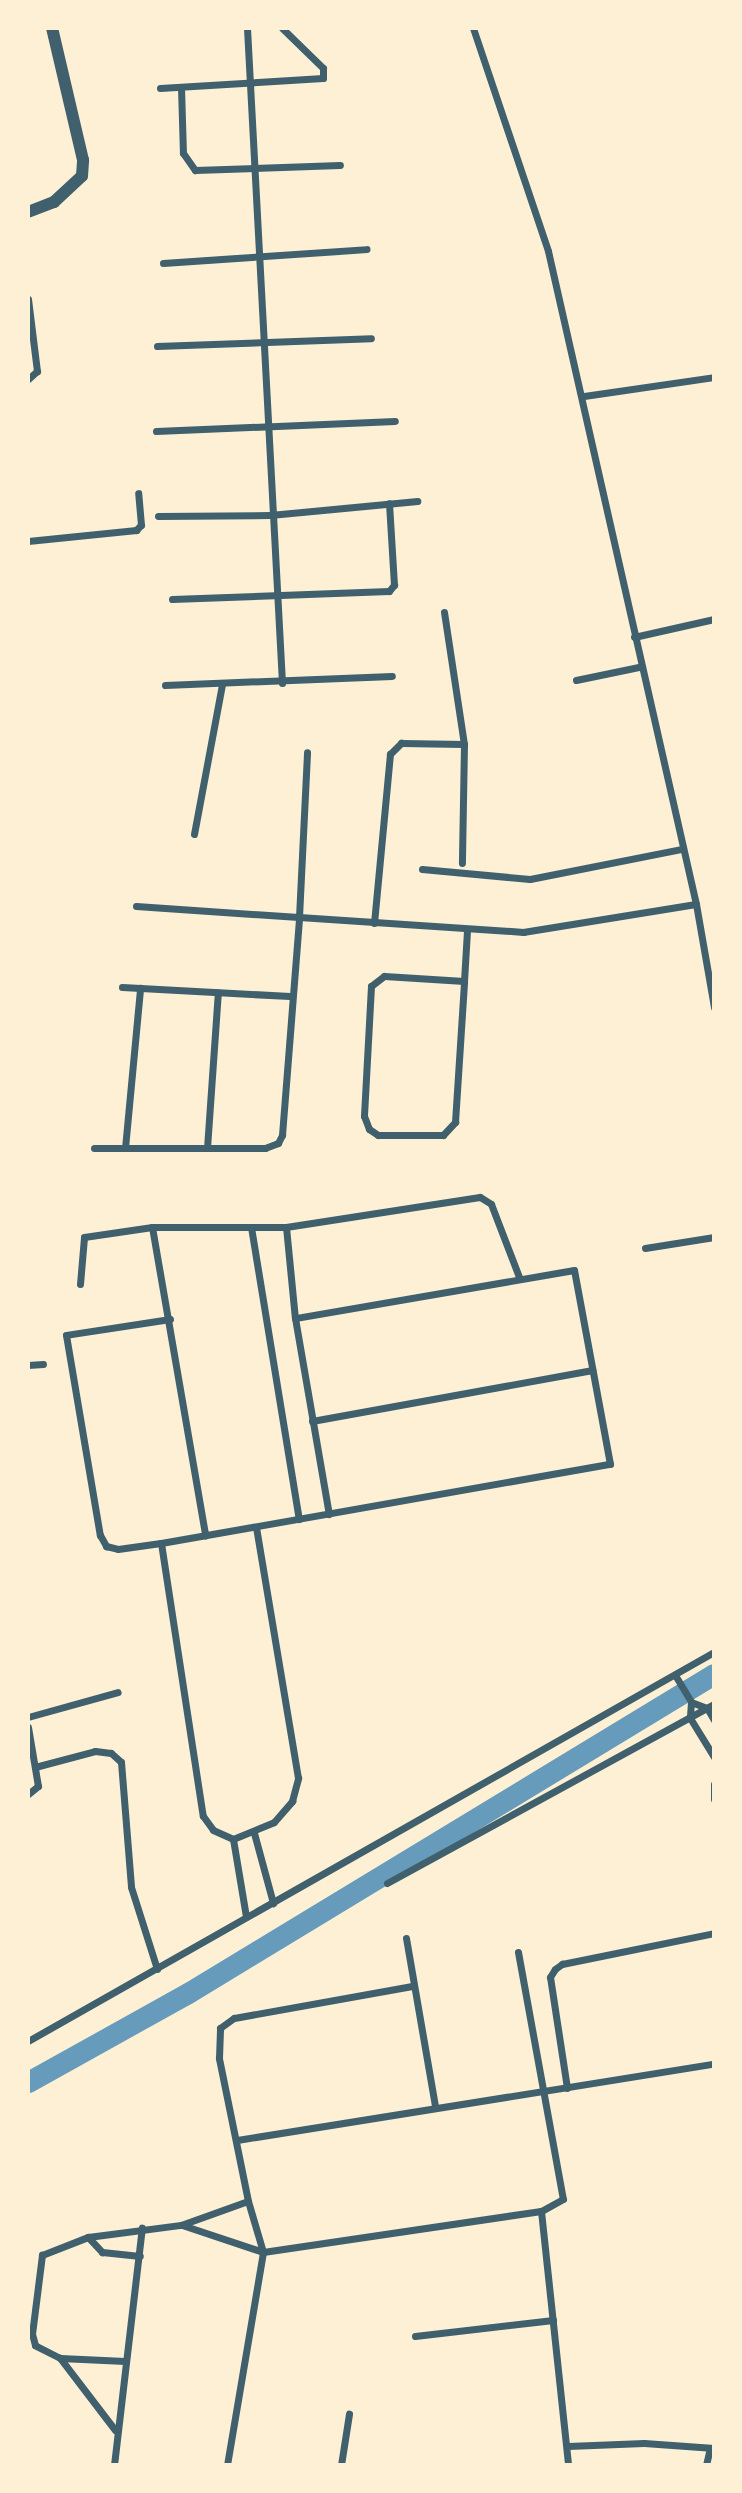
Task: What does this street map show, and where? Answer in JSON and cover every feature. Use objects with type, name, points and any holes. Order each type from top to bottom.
[{"type":"street","points":[[28,212],[54,202],[82,176],[83,160],[52,28]]},
{"type":"street","points":[[247,28],[251,171],[282,683]]},
{"type":"street","points":[[160,88],[323,78],[323,68],[282,28]]},
{"type":"street","points":[[473,28],[548,251],[584,396],[639,667],[696,904],[714,1007]]},
{"type":"street","points":[[181,87],[186,162],[195,170],[251,171],[340,165]]},
{"type":"street","points":[[163,263],[368,248]]},
{"type":"street","points":[[28,299],[37,371],[28,379]]},
{"type":"street","points":[[157,346],[371,338]]},
{"type":"street","points":[[584,396],[714,377]]},
{"type":"street","points":[[156,431],[395,421]]},
{"type":"street","points":[[28,541],[136,530],[141,525],[138,493]]},
{"type":"street","points":[[158,516],[271,516],[417,501]]},
{"type":"street","points":[[172,599],[392,589],[389,503]]},
{"type":"street","points":[[444,612],[464,744],[462,863]]},
{"type":"street","points":[[634,638],[714,620]]},
{"type":"street","points":[[576,680],[639,667]]},
{"type":"street","points":[[165,685],[282,683],[392,676]]},
{"type":"street","points":[[194,834],[222,685]]},
{"type":"street","points":[[374,923],[390,754],[401,743],[464,744]]},
{"type":"street","points":[[94,1148],[265,1148],[278,1143],[282,1135],[290,996],[299,917],[307,752]]},
{"type":"street","points":[[422,869],[530,879],[682,849]]},
{"type":"street","points":[[136,906],[523,932],[696,904]]},
{"type":"street","points":[[464,981],[384,976],[371,986],[364,1116],[369,1129],[378,1135],[443,1135],[451,1129],[464,981],[467,930]]},
{"type":"street","points":[[122,987],[290,996]]},
{"type":"street","points":[[125,1148],[140,989]]},
{"type":"street","points":[[207,1148],[218,992]]},
{"type":"street","points":[[80,1284],[84,1237],[152,1227],[286,1227],[480,1198],[491,1204],[519,1277]]},
{"type":"street","points":[[152,1227],[170,1319],[205,1535]]},
{"type":"street","points":[[251,1227],[299,1519]]},
{"type":"street","points":[[286,1227],[295,1318],[329,1514]]},
{"type":"street","points":[[645,1248],[714,1237]]},
{"type":"street","points":[[170,1319],[66,1335],[100,1535],[106,1546],[118,1549],[161,1543],[610,1464],[574,1270],[519,1277],[295,1318]]},
{"type":"street","points":[[28,1365],[43,1364]]},
{"type":"street","points":[[312,1421],[592,1370]]},
{"type":"street","points":[[161,1543],[203,1815],[213,1830],[233,1839],[254,1833],[274,1822],[292,1801],[299,1778],[256,1527]]},
{"type":"street","points":[[28,2041],[714,1652]]},
{"type":"street","points":[[675,1675],[691,1702],[690,1718],[714,1757]]},
{"type":"street","points":[[28,1717],[118,1692]]},
{"type":"street","points":[[691,1702],[710,1706]]},
{"type":"street","points":[[387,1883],[710,1706]]},
{"type":"street","points":[[710,1706],[714,1720]]},
{"type":"street","points":[[28,1727],[37,1790],[28,1794]]},
{"type":"street","points":[[34,1767],[95,1751],[111,1753],[121,1762],[131,1887],[157,1969]]},
{"type":"street","points":[[713,1788],[714,1799]]},
{"type":"street","points":[[254,1833],[273,1903]]},
{"type":"street","points":[[233,1839],[246,1917]]},
{"type":"street","points":[[567,2088],[550,1977],[555,1969],[562,1964],[714,1933]]},
{"type":"street","points":[[406,1938],[412,1986],[435,2106]]},
{"type":"street","points":[[181,2225],[263,2252],[541,2211],[563,2199],[518,1952]]},
{"type":"street","points":[[227,2465],[263,2252],[248,2201],[219,2057],[219,2028],[225,2021],[412,1986]]},
{"type":"street","points":[[237,2140],[435,2106],[543,2092],[714,2064]]},
{"type":"street","points":[[125,2361],[60,2358],[35,2345],[32,2334],[42,2255],[88,2237],[181,2225],[248,2201]]},
{"type":"street","points":[[541,2211],[568,2465]]},
{"type":"street","points":[[114,2465],[115,2430],[142,2228]]},
{"type":"street","points":[[88,2237],[102,2252],[140,2256]]},
{"type":"street","points":[[415,2336],[553,2320]]},
{"type":"street","points":[[60,2358],[115,2430]]},
{"type":"street","points":[[341,2465],[349,2414]]},
{"type":"street","points":[[568,2446],[644,2443],[712,2448],[706,2465]]},
{"type":"waterway","points":[[28,2082],[188,1993],[714,1674]]}]
